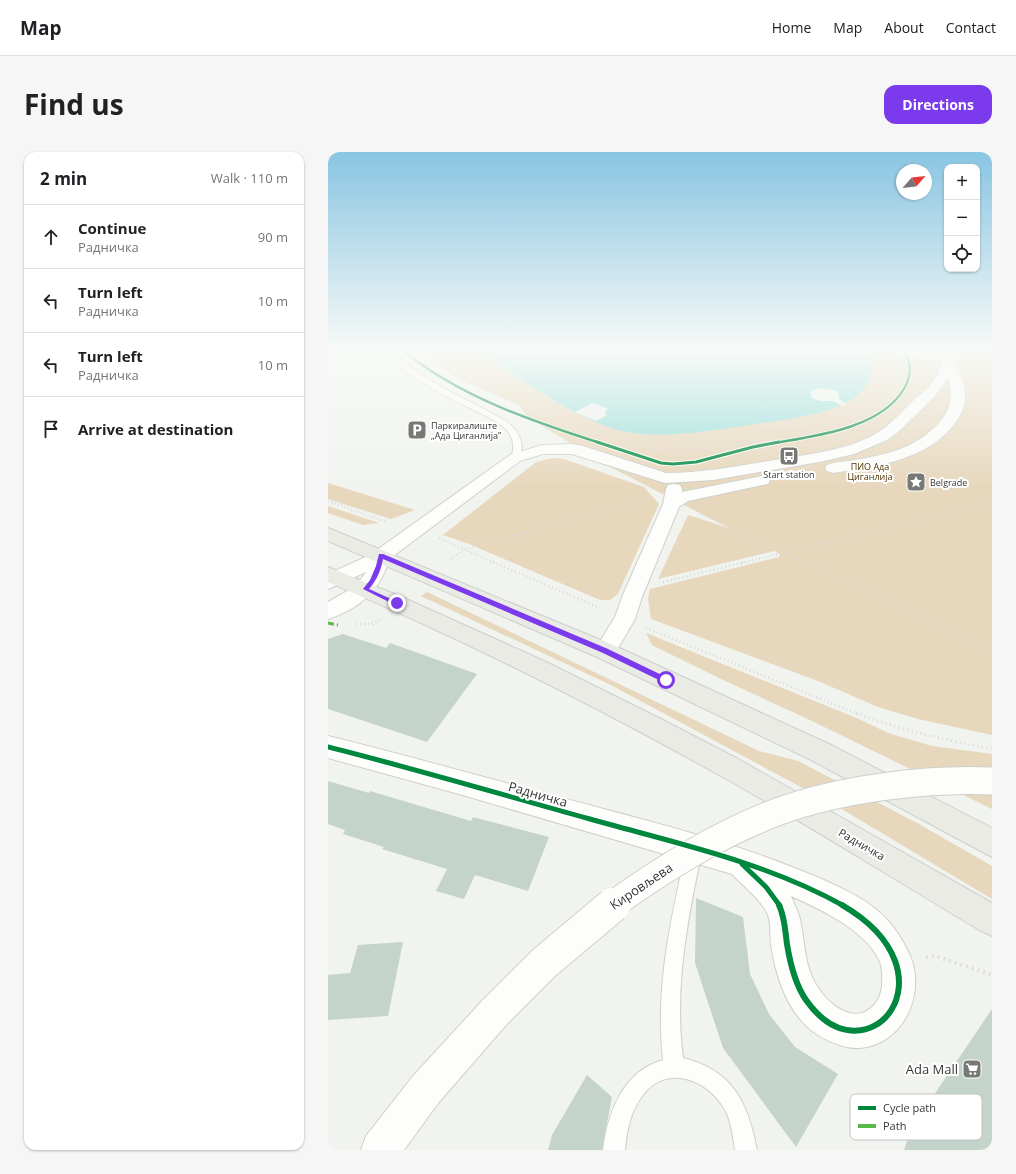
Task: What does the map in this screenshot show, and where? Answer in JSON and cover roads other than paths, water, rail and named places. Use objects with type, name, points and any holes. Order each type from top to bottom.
[{"type":"main road","points":[[328,534],[605,651],[820,752],[992,843]]},
{"type":"main road","name":"Радничка","points":[[331,578],[366,589],[536,667],[729,767],[992,920]]},
{"type":"street","points":[[331,578],[381,556],[515,458],[542,450],[572,449],[583,451],[664,478],[689,478],[838,453],[877,440],[891,431],[913,408],[928,396]]},
{"type":"street","points":[[672,504],[683,497],[895,455],[920,446],[935,435],[950,420],[956,410],[958,396]]},
{"type":"street","points":[[605,651],[625,619],[632,597],[672,504],[674,489],[664,478]]},
{"type":"street","points":[[328,611],[346,603],[366,589],[372,581],[379,566],[381,556]]},
{"type":"street","name":"Радничка","points":[[328,747],[694,848],[742,864],[788,880],[823,896],[855,914],[872,926],[885,942],[895,958],[899,978],[897,998],[890,1015],[876,1027],[859,1031],[840,1028],[822,1018],[807,1003],[796,984],[791,965],[784,915],[776,899],[767,888],[742,864]]},
{"type":"street","name":"Кировљева","points":[[380,1150],[426,1089],[495,1012],[543,963],[592,921],[656,875],[710,843],[790,808],[840,795],[916,784],[960,779],[992,781]]},
{"type":"lane","points":[[452,396],[508,426],[517,438],[518,445],[515,458]]},
{"type":"lane","points":[[674,1067],[670,1030],[669,995],[677,933],[694,848]]},
{"type":"lane","points":[[614,1150],[615,1133],[624,1107],[637,1087],[655,1073],[674,1067],[695,1070],[715,1081],[731,1102],[742,1128],[746,1150]]},
{"type":"water","points":[[546,396],[858,396],[842,405],[818,413],[794,418],[724,429],[659,435],[627,432],[610,428],[570,410]]},
{"type":"place","name":"Паркиралиште „Ада Циганлија”","points":[[417,430]]},
{"type":"place","name":"Start station","points":[[789,456]]},
{"type":"place","name":"Belgrade","points":[[916,482]]},
{"type":"place","name":"Ada Mall","points":[[972,1069]]},
{"type":"park label","name":"ПИО Ада Циганлија","points":[[870,472]]}]
